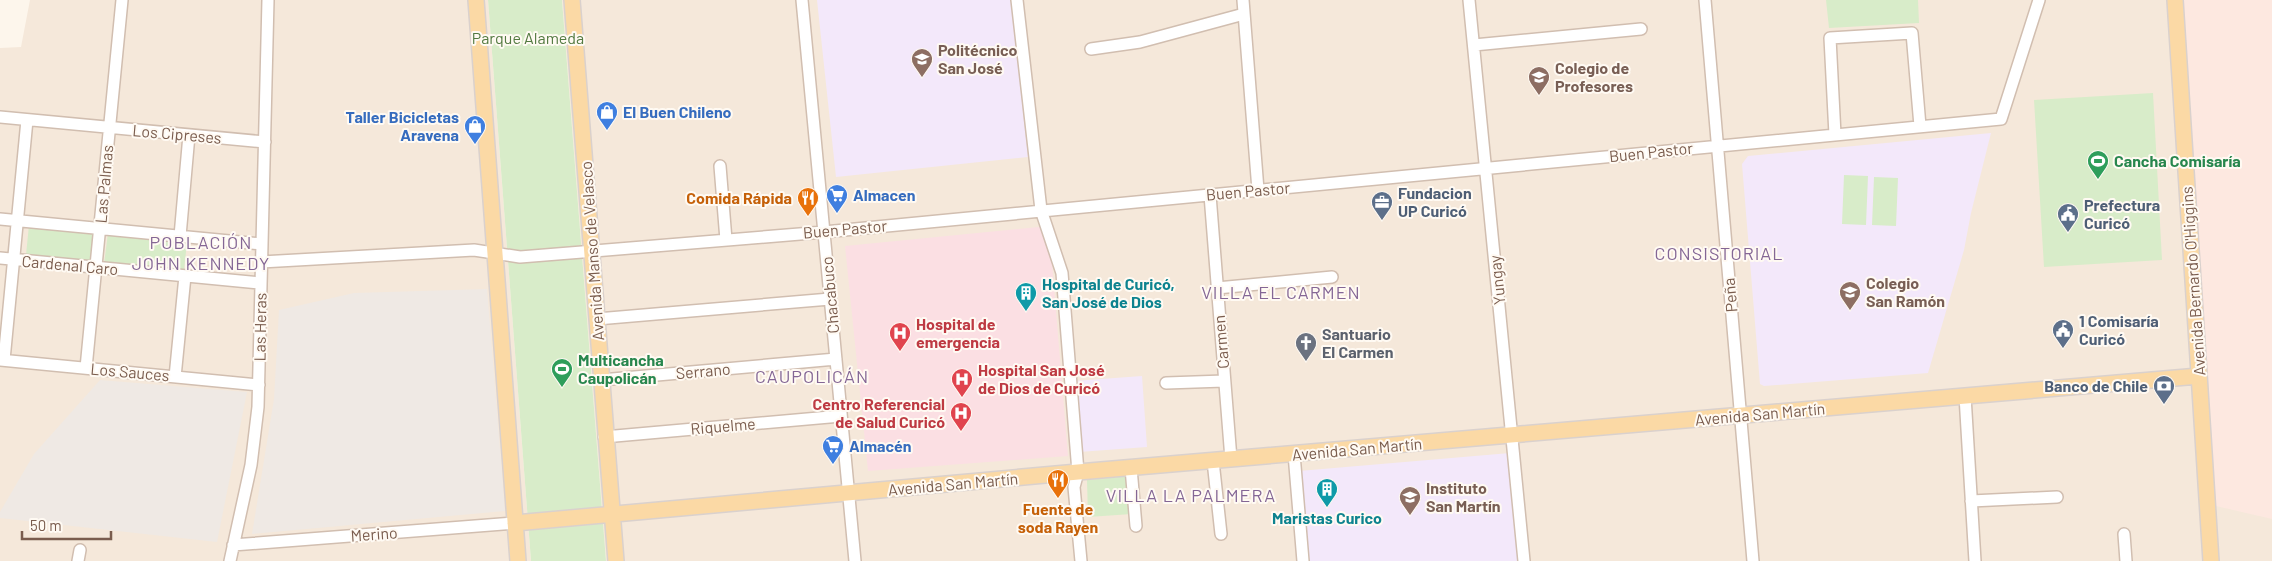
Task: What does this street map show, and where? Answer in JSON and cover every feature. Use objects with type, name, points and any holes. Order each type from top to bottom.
[{"type":"main road","points":[[476,0],[518,561]]},
{"type":"main road","name":"Avenida Manso de Velasco","points":[[572,0],[597,319],[604,437],[616,561]]},
{"type":"main road","name":"Avenida Bernardo O'Higgins","points":[[2175,0],[2211,561]]},
{"type":"main road","name":"Avenida San Martín","points":[[515,523],[612,516],[1078,472],[2198,376]]},
{"type":"street","name":"Las Palmas","points":[[86,368],[122,0]]},
{"type":"street","name":"Las Heras","points":[[230,561],[252,456],[259,384],[268,0]]},
{"type":"street","name":"Chacabuco","points":[[802,0],[855,561]]},
{"type":"street","points":[[1017,0],[1041,210],[1062,273],[1078,472],[1074,487],[1081,561]]},
{"type":"street","points":[[1243,0],[1258,190]]},
{"type":"street","name":"Yungay","points":[[1469,0],[1524,561]]},
{"type":"street","name":"Peña","points":[[1705,0],[1753,561]]},
{"type":"street","name":"Buen Pastor","points":[[495,254],[520,257],[824,232],[2001,118],[2039,0]]},
{"type":"street","points":[[1091,49],[1140,42],[1244,14]]},
{"type":"street","points":[[1474,45],[1640,29]]},
{"type":"street","points":[[1835,134],[1830,38],[1912,33],[1920,126]]},
{"type":"street","name":"Los Cipreses","points":[[0,117],[265,142]]},
{"type":"street","points":[[2,360],[18,221],[27,120]]},
{"type":"street","points":[[180,236],[189,135]]},
{"type":"street","points":[[720,166],[726,240]]},
{"type":"street","name":"Carmen","points":[[1210,195],[1231,460]]},
{"type":"street","points":[[0,219],[262,244]]},
{"type":"street","points":[[261,262],[474,250],[495,254]]},
{"type":"street","name":"Cardenal Caro","points":[[0,258],[260,283]]},
{"type":"street","points":[[176,377],[185,276]]},
{"type":"street","points":[[1217,288],[1332,277]]},
{"type":"street","points":[[597,319],[830,299]]},
{"type":"street","name":"Serrano","points":[[601,380],[836,359]]},
{"type":"street","name":"Los Sauces","points":[[2,360],[259,384]]},
{"type":"street","points":[[1166,384],[1224,381]]},
{"type":"street","points":[[1965,396],[1975,561]]},
{"type":"street","name":"Riquelme","points":[[604,437],[841,416]]},
{"type":"street","points":[[1294,454],[1303,561]]},
{"type":"street","points":[[1213,461],[1221,534]]},
{"type":"street","points":[[1131,468],[1136,526]]},
{"type":"street","points":[[1971,501],[2057,498]]},
{"type":"street","name":"Merino","points":[[233,545],[515,523]]},
{"type":"street","points":[[2124,534],[2126,561]]},
{"type":"shaded area","points":[[30,0],[488,0],[531,561],[0,561],[0,48],[21,47]]},
{"type":"shaded area","points":[[562,0],[2272,0],[2272,561],[606,561]]},
{"type":"shaded area","name":"Politécnico San José","points":[[817,0],[1011,0],[1028,157],[836,177]]},
{"type":"shaded area","points":[[2183,0],[2272,0],[2272,519],[2216,506]]},
{"type":"shaded area","name":"Colegio San Ramón","points":[[1991,133],[1964,250],[1928,373],[1764,386],[1760,384],[1742,164],[1748,156]]},
{"type":"shaded area","name":"Hospital San José de Dios de Curicó","points":[[1049,226],[1068,456],[868,471],[845,246]]},
{"type":"shaded area","points":[[487,289],[505,511],[252,534],[274,399],[279,310],[354,293]]},
{"type":"shaded area","points":[[1142,376],[1147,447],[1079,452],[1074,381]]},
{"type":"shaded area","points":[[100,380],[247,392],[217,542],[0,518],[0,512],[34,454]]},
{"type":"shaded area","name":"Instituto San Martín","points":[[1510,453],[1520,561],[1308,561],[1299,471]]},
{"type":"green space","name":"Parque Alameda","points":[[488,0],[562,0],[606,561],[531,561]]},
{"type":"green space","points":[[1826,0],[1918,0],[1919,23],[1829,28]]},
{"type":"green space","name":"Cancha Comisaría","points":[[2153,93],[2162,260],[2044,267],[2034,100]]},
{"type":"green space","points":[[1844,175],[1868,176],[1866,225],[1842,224]]},
{"type":"green space","points":[[1874,177],[1898,178],[1896,226],[1872,225]]},
{"type":"green space","points":[[29,225],[98,232],[95,262],[26,255]]},
{"type":"green space","points":[[108,233],[187,242],[184,271],[104,264]]},
{"type":"green space","points":[[1129,476],[1132,514],[1088,517],[1087,480]]},
{"type":"place","name":"Politécnico San José","points":[[922,78]]},
{"type":"place","name":"Colegio de Profesores","points":[[1539,96]]},
{"type":"place","name":"El Buen Chileno","points":[[607,131]]},
{"type":"place","name":"Taller Bicicletas Aravena","points":[[475,145]]},
{"type":"place","name":"Cancha Comisaría","points":[[2098,180]]},
{"type":"place","name":"Almacen","points":[[837,214]]},
{"type":"place","name":"Comida Rápida","points":[[808,217]]},
{"type":"place","name":"Fundacion UP Curicó","points":[[1382,221]]},
{"type":"place","name":"Prefectura Curicó","points":[[2068,233]]},
{"type":"place","name":"Colegio San Ramón","points":[[1850,311]]},
{"type":"place","name":"Hospital de Curicó, San José de Dios","points":[[1026,312]]},
{"type":"place","name":"1 Comisaría Curicó","points":[[2063,349]]},
{"type":"place","name":"Hospital de emergencia","points":[[900,352]]},
{"type":"place","name":"Santuario El Carmen","points":[[1306,362]]},
{"type":"place","name":"Multicancha Caupolicán","points":[[562,388]]},
{"type":"place","name":"Hospital San José de Dios de Curicó","points":[[962,398]]},
{"type":"place","name":"Banco de Chile","points":[[2164,405]]},
{"type":"place","name":"Centro Referencial de Salud Curicó","points":[[961,432]]},
{"type":"place","name":"Almacén","points":[[833,465]]},
{"type":"place","name":"Fuente de soda Rayen","points":[[1058,499]]},
{"type":"place","name":"Maristas Curico","points":[[1327,508]]},
{"type":"place","name":"Instituto San Martín","points":[[1410,516]]},
{"type":"district","name":"POBLACIÓN JOHN KENNEDY","points":[[201,253]]},
{"type":"district","name":"CONSISTORIAL","points":[[1719,254]]},
{"type":"district","name":"VILLA EL CARMEN","points":[[1281,293]]},
{"type":"district","name":"CAUPOLICÁN","points":[[812,377]]},
{"type":"district","name":"VILLA LA PALMERA","points":[[1191,496]]}]
